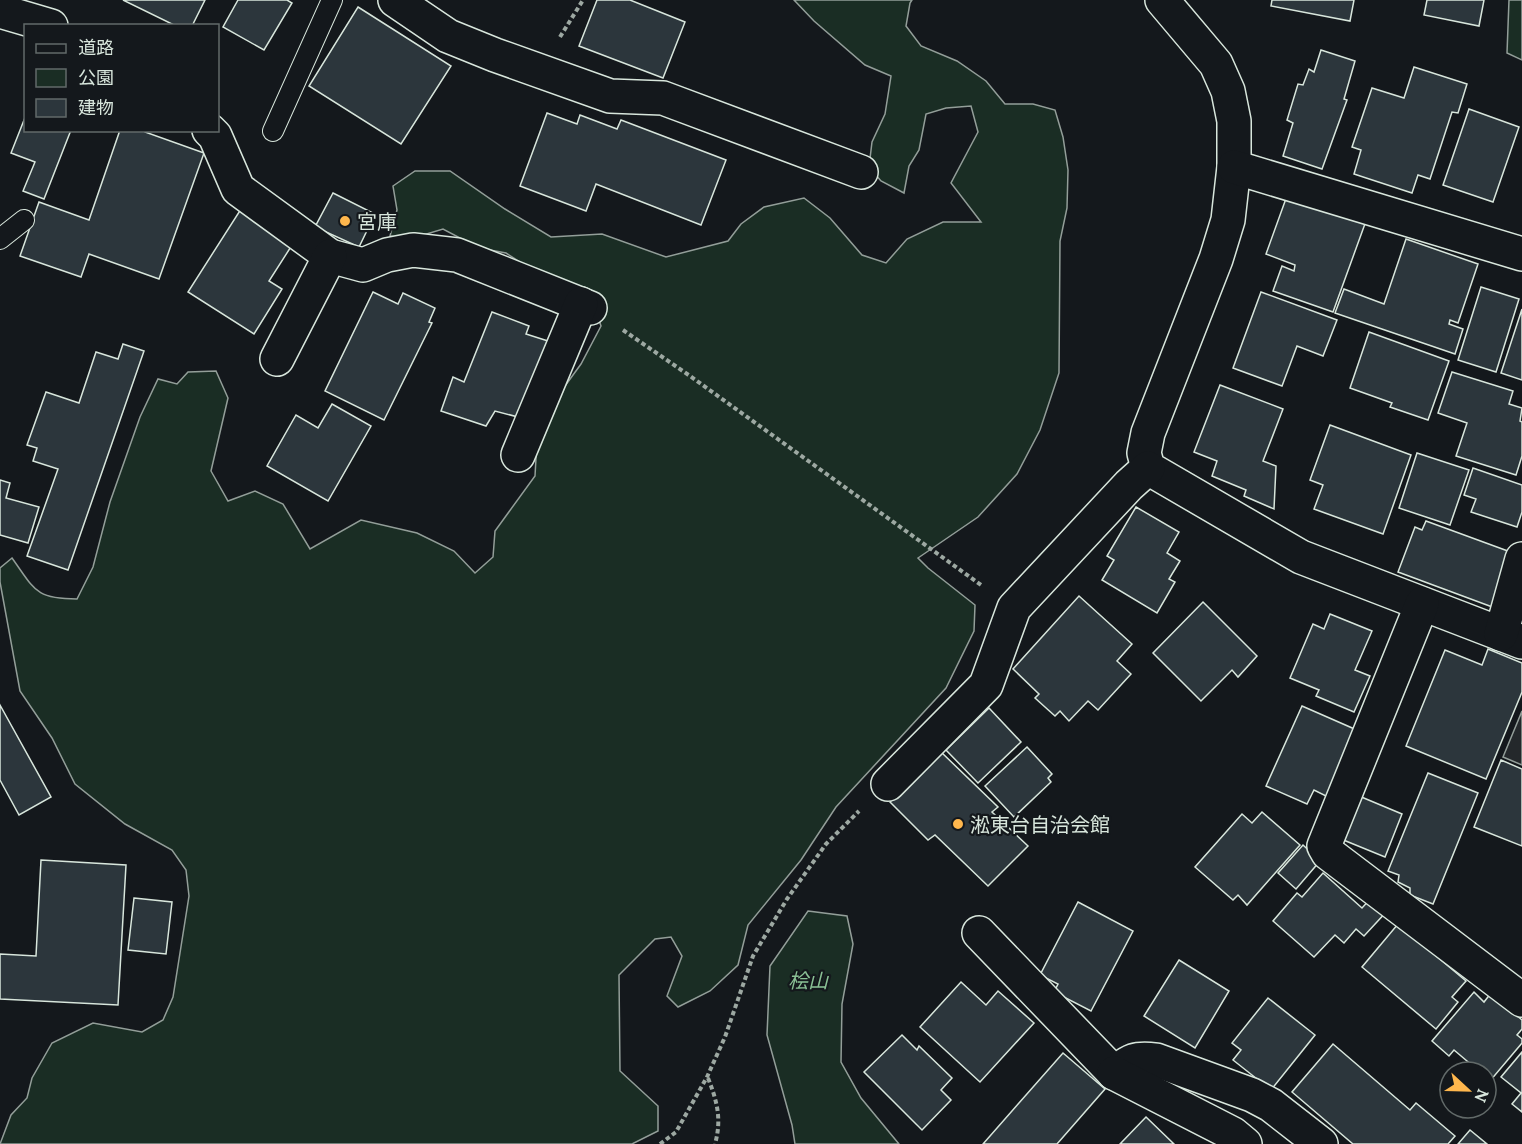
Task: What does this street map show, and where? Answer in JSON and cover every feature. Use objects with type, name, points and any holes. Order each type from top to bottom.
[{"type":"street","points":[[395,0],[448,36],[495,55],[610,96],[663,98],[861,172]]},
{"type":"street","points":[[1162,0],[1216,64],[1228,91],[1234,121],[1234,167],[1228,220],[1216,259],[1148,433],[1144,453],[1148,468],[1301,557],[1511,638],[1522,560]]},
{"type":"street","points":[[0,11],[11,12],[45,24]]},
{"type":"street","points":[[211,132],[216,136],[238,189],[330,256],[363,265],[387,255],[413,250],[458,255],[585,306],[518,454]]},
{"type":"street","points":[[1234,167],[1522,254]]},
{"type":"street","points":[[277,359],[330,256]]},
{"type":"street","points":[[888,784],[986,685],[1014,608],[1129,485],[1148,468]]},
{"type":"street","points":[[1422,604],[1324,846],[1328,854],[1522,1000]]},
{"type":"street","points":[[979,933],[1114,1073],[1233,1134],[1245,1144]]},
{"type":"street","points":[[1114,1073],[1132,1060],[1142,1058],[1156,1060],[1252,1095],[1271,1105],[1321,1144]]},
{"type":"lane","points":[[273,131],[332,0]]},
{"type":"lane","points":[[0,239],[24,220]]},
{"type":"path","points":[[585,306],[700,383],[1014,608]]},
{"type":"path","points":[[660,1144],[676,1132],[708,1077],[725,1037],[753,956],[787,899],[826,844],[888,784]]},
{"type":"path","points":[[708,1077],[717,1101],[719,1131],[715,1144]]},
{"type":"green space","points":[[794,0],[912,0],[906,26],[921,46],[957,61],[986,81],[1005,104],[1033,104],[1055,110],[1063,137],[1068,170],[1067,208],[1060,241],[1059,373],[1040,430],[1017,474],[978,517],[918,558],[975,605],[974,631],[946,688],[836,807],[801,860],[748,925],[738,965],[710,991],[678,1007],[667,996],[682,956],[671,937],[655,939],[619,975],[620,1071],[658,1106],[658,1131],[632,1144],[0,1144],[11,1115],[27,1098],[32,1078],[52,1043],[93,1023],[142,1032],[163,1020],[173,997],[189,896],[186,870],[172,850],[125,824],[75,784],[52,738],[20,691],[0,582],[0,568],[12,558],[37,590],[52,597],[77,599],[93,567],[110,502],[140,417],[158,379],[177,384],[188,372],[216,371],[228,398],[211,471],[228,501],[255,491],[283,504],[310,549],[361,520],[417,533],[454,551],[475,573],[493,557],[495,531],[535,476],[538,423],[581,364],[601,326],[590,294],[564,291],[506,253],[479,248],[443,229],[410,239],[390,236],[397,210],[393,186],[415,171],[450,171],[551,237],[602,234],[666,257],[728,241],[741,224],[764,207],[804,198],[830,218],[862,255],[886,263],[907,239],[943,222],[981,222],[951,183],[978,132],[971,106],[946,108],[926,114],[919,150],[909,166],[904,193],[881,181],[869,167],[872,142],[885,114],[891,76],[865,65],[814,21]]},
{"type":"green space","points":[[1509,0],[1522,0],[1522,60],[1507,53]]},
{"type":"green space","name":"桧山","points":[[808,911],[847,916],[853,944],[842,1004],[841,1062],[861,1098],[899,1144],[795,1144],[792,1125],[767,1035],[770,966]]},
{"type":"shaded area","points":[[1522,711],[1522,765],[1503,757]]},
{"type":"building","points":[[123,0],[205,0],[193,24],[172,24]]},
{"type":"building","points":[[238,0],[287,0],[292,3],[264,50],[223,27]]},
{"type":"building","points":[[597,0],[630,0],[685,22],[663,78],[579,46]]},
{"type":"building","points":[[1272,0],[1354,0],[1350,21],[1271,6]]},
{"type":"building","points":[[1427,0],[1484,0],[1479,26],[1424,15]]},
{"type":"building","points":[[358,7],[451,66],[401,144],[309,86]]},
{"type":"building","points":[[1321,50],[1355,61],[1344,99],[1347,100],[1322,169],[1283,156],[1293,123],[1287,120],[1298,84],[1303,85],[1309,69],[1314,72]]},
{"type":"building","points":[[1414,67],[1467,84],[1458,113],[1452,112],[1430,179],[1418,175],[1412,193],[1354,174],[1361,150],[1352,147],[1372,88],[1404,98]]},
{"type":"building","points":[[1469,109],[1519,127],[1493,202],[1443,185]]},
{"type":"building","points":[[547,113],[577,124],[580,115],[617,129],[621,120],[726,160],[701,225],[596,184],[586,211],[520,186]]},
{"type":"building","points":[[24,120],[24,132],[70,132],[44,199],[23,191],[35,162],[11,153]]},
{"type":"building","points":[[119,132],[145,132],[204,153],[159,279],[89,254],[81,277],[20,256],[39,202],[89,220]]},
{"type":"building","name":"宮庫","points":[[333,193],[375,214],[359,247],[315,227]]},
{"type":"building","points":[[1288,193],[1366,221],[1333,312],[1273,291],[1282,266],[1294,271],[1295,265],[1266,254]]},
{"type":"building","points":[[241,209],[294,242],[269,281],[282,289],[254,334],[188,292]]},
{"type":"building","points":[[1406,239],[1478,264],[1458,323],[1450,320],[1449,324],[1463,329],[1455,354],[1335,313],[1344,289],[1384,304]]},
{"type":"building","points":[[1481,287],[1519,299],[1496,372],[1458,360]]},
{"type":"building","points":[[373,292],[398,304],[403,293],[435,308],[429,322],[432,323],[384,420],[325,391]]},
{"type":"building","points":[[1261,292],[1337,320],[1323,356],[1297,346],[1282,386],[1233,368]]},
{"type":"building","points":[[1522,309],[1522,380],[1501,373]]},
{"type":"building","points":[[492,312],[529,326],[526,334],[548,341],[518,417],[495,411],[486,426],[441,411],[453,377],[464,382]]},
{"type":"building","points":[[1369,332],[1449,361],[1428,420],[1390,407],[1392,403],[1350,388]]},
{"type":"building","points":[[123,344],[144,351],[68,570],[27,556],[58,469],[33,461],[37,448],[27,445],[46,392],[79,403],[96,352],[118,359]]},
{"type":"building","points":[[1452,372],[1513,391],[1509,404],[1522,408],[1520,421],[1522,422],[1522,456],[1516,475],[1456,456],[1467,423],[1438,413]]},
{"type":"building","points":[[1220,385],[1283,409],[1263,461],[1276,466],[1274,509],[1244,496],[1246,490],[1212,476],[1217,461],[1194,452]]},
{"type":"building","points":[[332,404],[371,426],[328,501],[267,466],[296,415],[318,428]]},
{"type":"building","points":[[1330,425],[1411,455],[1383,534],[1314,509],[1323,485],[1310,480]]},
{"type":"building","points":[[1417,453],[1469,470],[1450,525],[1399,508]]},
{"type":"building","points":[[1473,468],[1522,485],[1522,512],[1517,527],[1471,512],[1476,499],[1464,495]]},
{"type":"building","points":[[0,480],[10,483],[6,498],[39,507],[28,543],[0,535]]},
{"type":"building","points":[[1136,507],[1179,532],[1167,553],[1180,561],[1169,579],[1175,582],[1157,613],[1102,580],[1114,560],[1107,556]]},
{"type":"building","points":[[1426,521],[1516,554],[1495,608],[1398,572],[1415,527],[1422,530]]},
{"type":"building","points":[[1079,596],[1132,644],[1117,661],[1131,674],[1098,710],[1088,701],[1069,721],[1060,711],[1055,716],[1035,698],[1039,694],[1013,669]]},
{"type":"building","points":[[1203,602],[1257,656],[1238,677],[1232,670],[1201,701],[1153,653]]},
{"type":"building","points":[[1330,614],[1372,631],[1355,670],[1370,676],[1354,712],[1316,696],[1319,690],[1290,678],[1313,624],[1324,629]]},
{"type":"building","points":[[1488,649],[1522,663],[1522,692],[1486,779],[1406,746],[1445,650],[1482,665]]},
{"type":"building","points":[[0,705],[51,797],[19,815],[0,780]]},
{"type":"building","points":[[1302,706],[1359,731],[1330,798],[1314,790],[1307,804],[1266,786]]},
{"type":"building","points":[[989,708],[1021,742],[978,783],[946,750]]},
{"type":"building","points":[[1027,747],[1052,774],[1048,778],[1051,782],[1014,817],[985,786]]},
{"type":"building","name":"淞東台自治会館","points":[[940,751],[998,807],[992,812],[1028,846],[988,886],[935,835],[928,840],[890,802]]},
{"type":"building","points":[[1501,760],[1522,769],[1522,846],[1474,827]]},
{"type":"building","points":[[1428,773],[1478,793],[1433,904],[1410,895],[1410,888],[1398,882],[1399,875],[1388,871]]},
{"type":"building","points":[[1359,796],[1402,814],[1385,857],[1341,839]]},
{"type":"building","points":[[1262,812],[1300,845],[1247,905],[1238,895],[1233,900],[1195,867],[1242,814],[1252,823]]},
{"type":"building","points":[[1303,845],[1320,861],[1296,889],[1278,873]]},
{"type":"building","points":[[41,860],[126,865],[118,1005],[0,999],[0,954],[36,956]]},
{"type":"building","points":[[1323,873],[1362,908],[1372,897],[1388,910],[1364,936],[1356,929],[1344,943],[1335,935],[1314,957],[1273,921],[1297,893],[1302,897]]},
{"type":"building","points":[[134,898],[172,902],[166,954],[128,950]]},
{"type":"building","points":[[1078,902],[1133,931],[1091,1011],[1054,992],[1058,984],[1040,975]]},
{"type":"building","points":[[1398,924],[1466,981],[1452,997],[1458,1002],[1436,1029],[1362,967]]},
{"type":"building","points":[[1179,960],[1229,991],[1195,1048],[1144,1016]]},
{"type":"building","points":[[961,982],[986,1005],[998,991],[1034,1023],[980,1082],[920,1027]]},
{"type":"building","points":[[1474,992],[1484,1002],[1491,993],[1522,1020],[1522,1029],[1517,1035],[1522,1039],[1522,1043],[1498,1072],[1498,1060],[1466,1060],[1454,1050],[1449,1056],[1432,1041]]},
{"type":"building","points":[[1268,998],[1315,1035],[1271,1090],[1233,1060],[1241,1050],[1232,1043]]},
{"type":"building","points":[[902,1035],[917,1050],[919,1046],[952,1078],[941,1090],[951,1100],[922,1130],[864,1072]]},
{"type":"building","points":[[1333,1044],[1410,1110],[1416,1103],[1455,1136],[1448,1144],[1353,1144],[1292,1092]]},
{"type":"building","points":[[1522,1052],[1522,1112],[1512,1104],[1521,1093],[1501,1077]]},
{"type":"building","points":[[1063,1053],[1105,1089],[1057,1144],[983,1144]]},
{"type":"building","points":[[1146,1117],[1174,1144],[1120,1144]]},
{"type":"building","points":[[1470,1130],[1487,1144],[1458,1144]]},
{"type":"place","name":"宮庫","points":[[345,221]]},
{"type":"place","name":"淞東台自治会館","points":[[958,824]]}]
